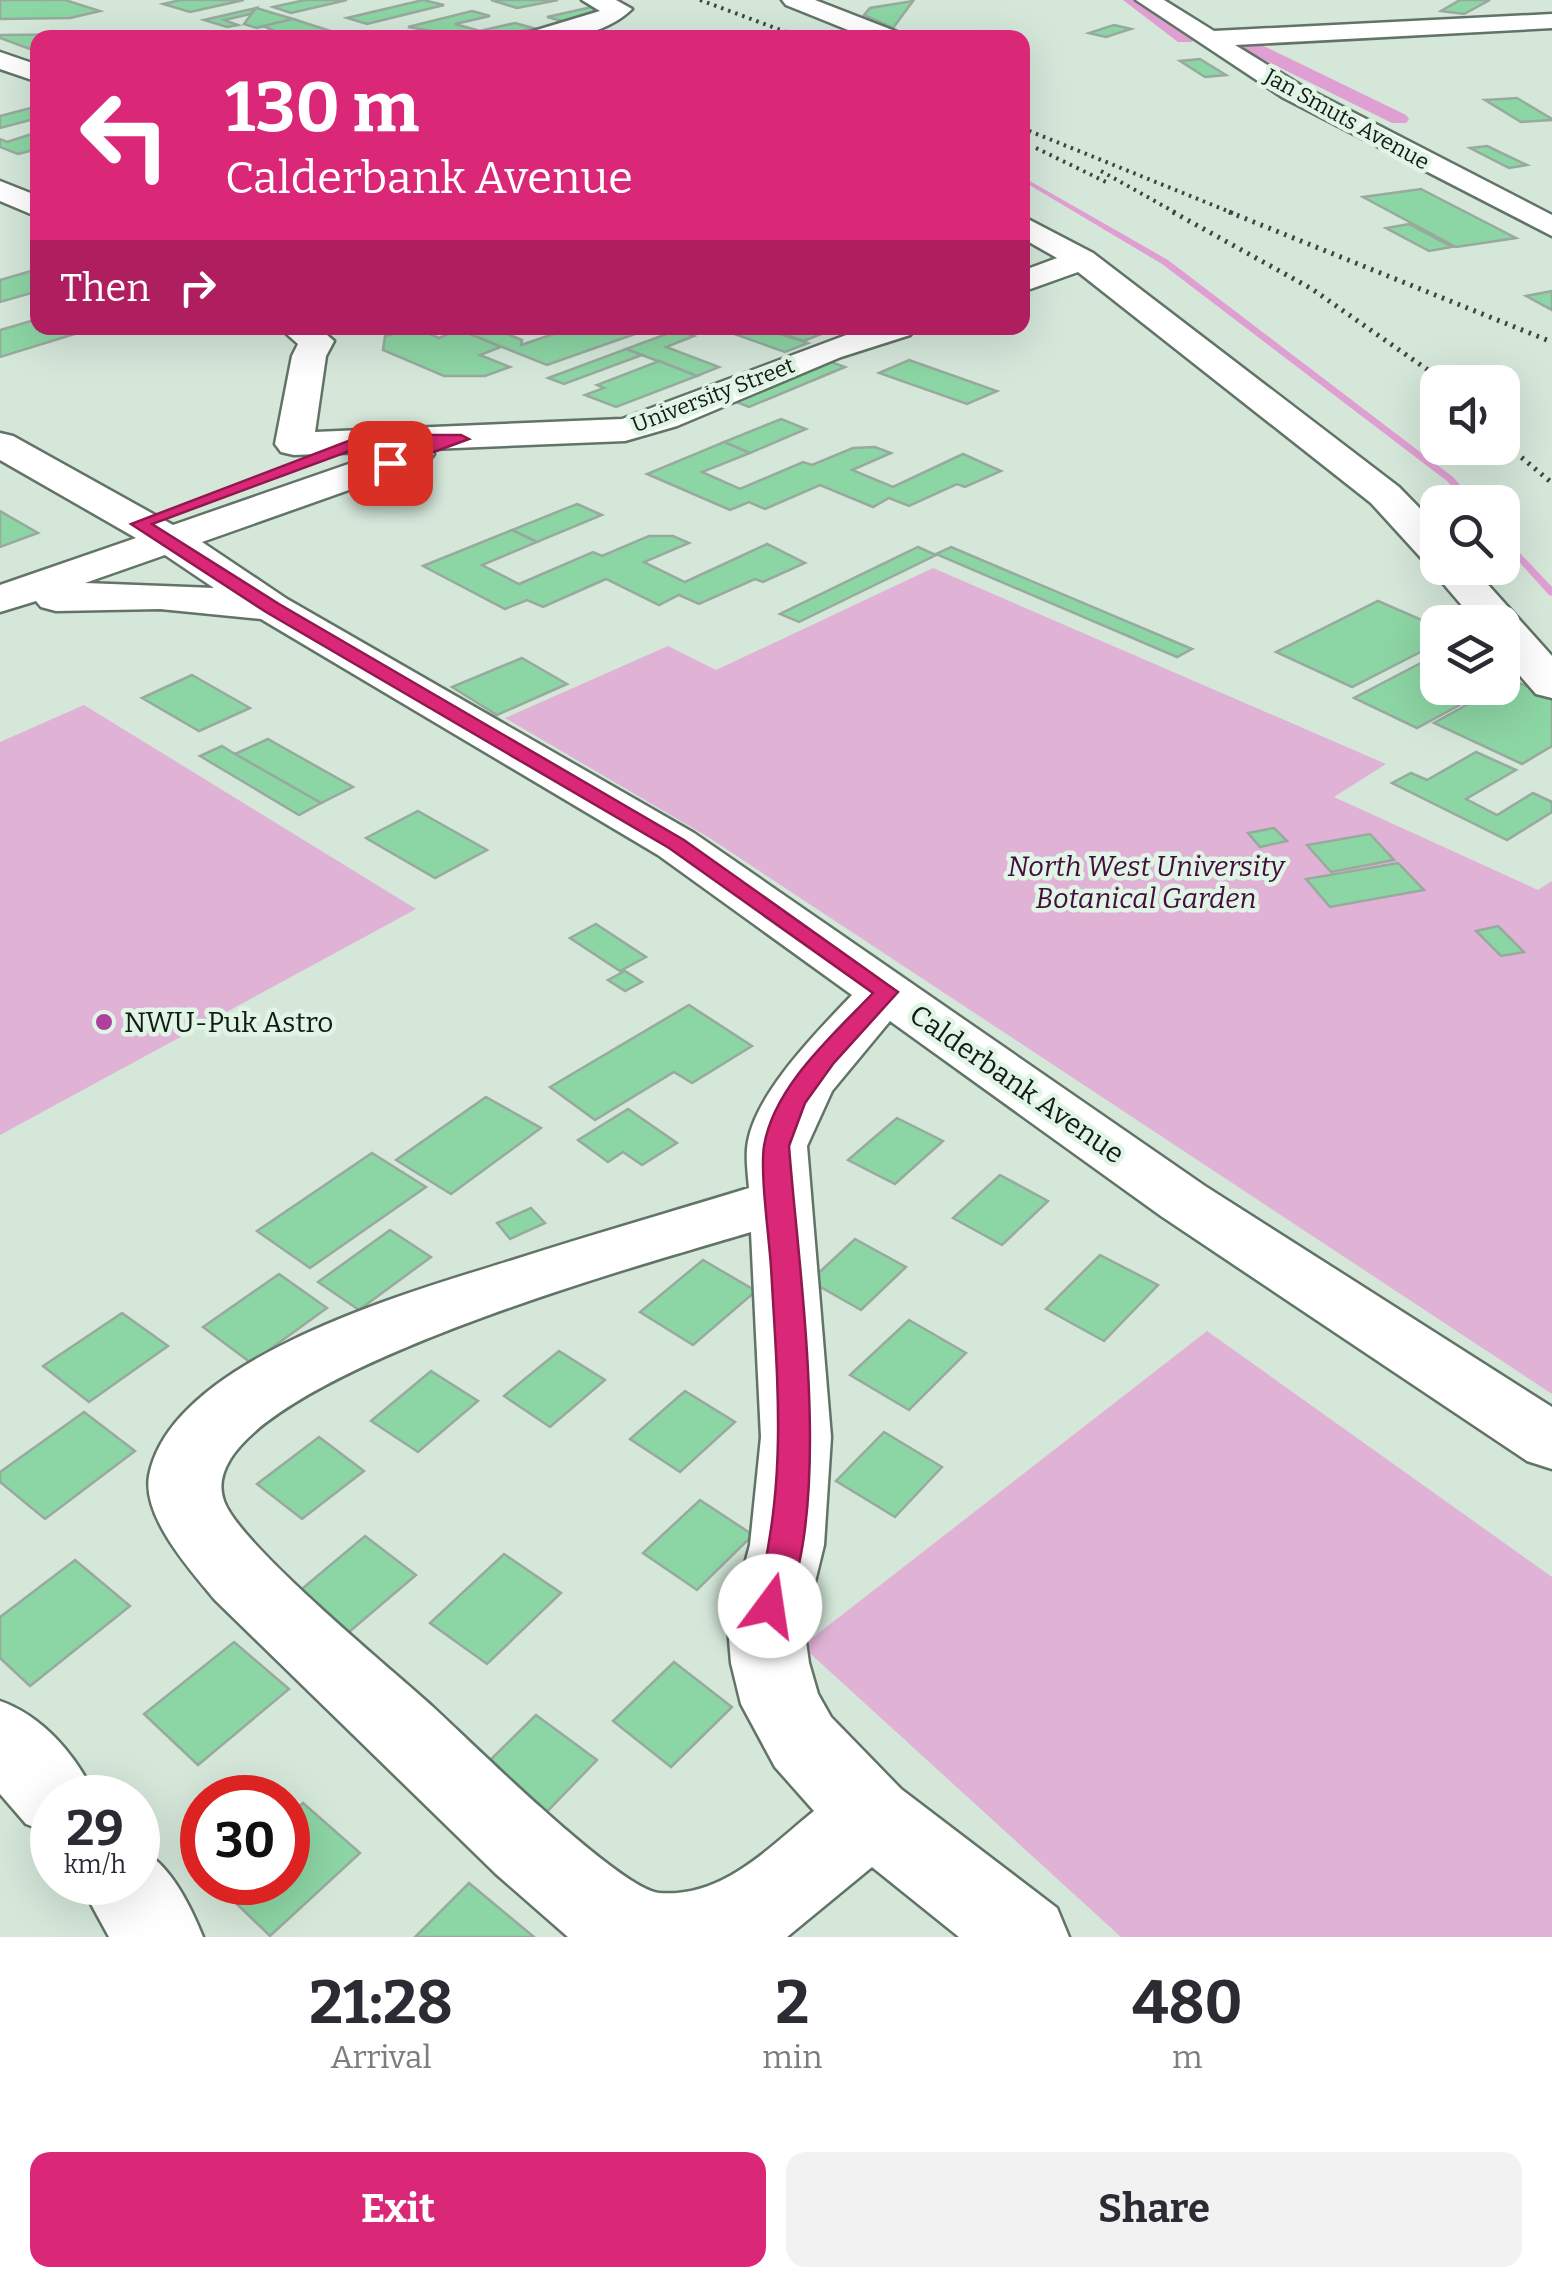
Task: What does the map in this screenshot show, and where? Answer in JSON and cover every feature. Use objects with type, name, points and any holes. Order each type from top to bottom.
[{"type":"street","points":[[569,30],[620,9],[594,0]]},
{"type":"street","points":[[794,0],[871,30]]},
{"type":"street","name":"Jan Smuts Avenue","points":[[1148,0],[1291,91],[1552,228]]},
{"type":"street","points":[[1389,10],[1423,29]]},
{"type":"street","points":[[1208,39],[1552,21]]},
{"type":"street","points":[[586,26],[598,30]]},
{"type":"street","points":[[0,60],[30,71]]},
{"type":"street","points":[[0,190],[30,204]]},
{"type":"street","points":[[1030,230],[1082,260],[1385,496],[1420,533]]},
{"type":"street","points":[[1030,279],[1082,260]]},
{"type":"street","name":"University Street","points":[[307,335],[317,341],[309,356],[294,444],[624,430],[879,335]]},
{"type":"street","points":[[0,599],[369,438]]},
{"type":"street","points":[[0,573],[156,532],[461,439]]},
{"type":"street","name":"Calderbank Avenue","points":[[0,444],[156,532],[272,608],[676,844],[1182,1200],[1552,1442]]},
{"type":"street","points":[[1466,585],[1483,605]]},
{"type":"street","name":"Calderbank Avenue","points":[[0,608],[101,594],[214,600],[272,608]]},
{"type":"street","points":[[1520,647],[1552,684]]},
{"type":"street","points":[[886,992],[824,1058],[794,1102],[777,1146],[796,1437],[787,1545],[766,1627],[770,1663],[781,1704],[803,1742],[872,1816],[1026,1937]]},
{"type":"street","points":[[779,1201],[486,1292],[340,1345],[244,1401],[200,1443],[185,1475],[189,1504],[206,1536],[242,1578],[526,1847],[608,1916],[656,1934],[704,1933],[757,1908],[872,1816]]},
{"type":"street","points":[[0,1736],[35,1775]]},
{"type":"street","points":[[137,1905],[160,1937]]},
{"type":"green space","name":"North West University Botanical Garden","points":[[933,568],[1386,764],[1334,797],[1538,890],[1552,881],[1552,1394],[708,837],[505,718],[668,646],[716,670]]},
{"type":"green space","name":"NWU-Puk Astro","points":[[84,705],[416,909],[0,1135],[0,742]]},
{"type":"green space","points":[[1207,1331],[1552,1577],[1552,1937],[1121,1937],[802,1646]]},
{"type":"building","points":[[0,0],[65,0],[100,11],[70,18],[0,19]]},
{"type":"building","points":[[181,0],[244,0],[190,12],[163,4]]},
{"type":"building","points":[[305,0],[347,0],[291,13],[273,7]]},
{"type":"building","points":[[423,0],[444,5],[367,24],[347,18]]},
{"type":"building","points":[[491,0],[558,0],[517,8]]},
{"type":"building","points":[[1460,0],[1490,0],[1464,14],[1441,11]]},
{"type":"building","points":[[913,1],[893,28],[864,15],[870,8]]},
{"type":"building","points":[[596,6],[610,9],[562,21],[547,17]]},
{"type":"building","points":[[256,8],[293,19],[257,28],[244,24]]},
{"type":"building","points":[[256,8],[250,14],[224,20],[238,25],[227,27],[204,20]]},
{"type":"building","points":[[472,11],[490,16],[455,24],[476,30],[408,27]]},
{"type":"building","points":[[293,19],[327,30],[272,30],[263,26]]},
{"type":"building","points":[[515,23],[533,28],[525,30],[484,30]]},
{"type":"building","points":[[1114,25],[1131,29],[1106,37],[1089,33]]},
{"type":"building","points":[[30,35],[30,49],[0,38]]},
{"type":"building","points":[[1200,59],[1226,75],[1205,77],[1180,61]]},
{"type":"building","points":[[1517,98],[1552,120],[1521,122],[1485,100]]},
{"type":"building","points":[[30,108],[30,120],[0,128],[0,116]]},
{"type":"building","points":[[30,135],[30,151],[18,154],[0,147],[0,139],[7,142]]},
{"type":"building","points":[[1487,146],[1527,165],[1509,168],[1470,148]]},
{"type":"building","points":[[1421,189],[1516,238],[1456,247],[1363,197]]},
{"type":"building","points":[[1409,224],[1452,247],[1429,251],[1386,228]]},
{"type":"building","points":[[30,271],[30,293],[0,302],[0,280]]},
{"type":"building","points":[[1552,291],[1552,310],[1526,296]]},
{"type":"building","points":[[30,321],[30,335],[71,335],[0,357],[0,330]]},
{"type":"building","points":[[472,335],[510,335],[522,340],[521,345],[550,335],[632,335],[547,365]]},
{"type":"building","points":[[474,335],[501,347],[480,355],[510,367],[485,376],[444,376],[383,350],[385,336]]},
{"type":"building","points":[[664,335],[691,335],[694,336],[666,347],[719,367],[697,376],[626,349]]},
{"type":"building","points":[[737,335],[783,335],[808,343],[785,352]]},
{"type":"building","points":[[785,335],[819,335],[804,341]]},
{"type":"building","points":[[626,349],[642,355],[564,384],[548,378]]},
{"type":"building","points":[[909,360],[997,391],[967,404],[879,373]]},
{"type":"building","points":[[659,361],[697,376],[616,407],[585,395],[604,388],[597,385]]},
{"type":"building","points":[[828,361],[845,367],[749,407],[731,400]]},
{"type":"building","points":[[781,419],[806,429],[750,453],[724,442]]},
{"type":"building","points":[[724,442],[750,453],[702,472],[740,489],[803,462],[812,465],[853,448],[875,447],[891,453],[852,470],[893,487],[963,454],[1001,471],[965,487],[957,484],[909,506],[889,498],[873,507],[820,485],[765,509],[749,502],[730,510],[647,474]]},
{"type":"building","points":[[577,504],[602,515],[537,542],[512,530]]},
{"type":"building","points":[[0,511],[38,533],[0,547]]},
{"type":"building","points":[[512,530],[537,542],[482,565],[519,584],[593,552],[602,556],[649,536],[673,536],[689,543],[644,562],[685,582],[767,544],[805,563],[763,582],[755,579],[699,604],[679,595],[659,605],[606,579],[543,607],[527,600],[505,609],[423,566]]},
{"type":"building","points":[[918,547],[936,555],[799,622],[780,614]]},
{"type":"building","points":[[951,547],[1192,649],[1177,657],[936,554]]},
{"type":"building","points":[[1378,601],[1420,619],[1420,652],[1352,687],[1276,652]]},
{"type":"building","points":[[522,658],[567,684],[497,715],[452,687]]},
{"type":"building","points":[[1420,663],[1420,705],[1460,705],[1417,728],[1354,698]]},
{"type":"building","points":[[192,675],[250,708],[199,731],[142,698]]},
{"type":"building","points":[[1520,683],[1552,697],[1552,746],[1522,764],[1434,723],[1467,705],[1520,705]]},
{"type":"building","points":[[268,739],[353,787],[321,803],[235,754]]},
{"type":"building","points":[[222,746],[321,803],[299,815],[200,756]]},
{"type":"building","points":[[1476,752],[1516,770],[1466,799],[1497,815],[1533,793],[1552,802],[1552,812],[1507,840],[1392,783],[1411,773],[1427,780]]},
{"type":"building","points":[[418,811],[487,850],[435,878],[366,838]]},
{"type":"building","points":[[1274,828],[1287,841],[1260,847],[1248,833]]},
{"type":"building","points":[[1370,834],[1394,860],[1331,872],[1307,845]]},
{"type":"building","points":[[1398,863],[1424,890],[1330,907],[1306,879]]},
{"type":"building","points":[[596,924],[646,957],[620,971],[570,938]]},
{"type":"building","points":[[1498,926],[1524,952],[1501,956],[1476,931]]},
{"type":"building","points":[[625,971],[642,982],[625,991],[608,980]]},
{"type":"building","points":[[689,1005],[752,1046],[692,1083],[674,1072],[595,1120],[550,1087]]},
{"type":"building","points":[[486,1097],[541,1128],[451,1194],[396,1160]]},
{"type":"building","points":[[628,1109],[677,1143],[642,1165],[623,1152],[608,1162],[578,1140]]},
{"type":"building","points":[[897,1118],[943,1141],[895,1184],[848,1160]]},
{"type":"building","points":[[372,1153],[426,1187],[310,1268],[257,1231]]},
{"type":"building","points":[[1000,1175],[1048,1201],[1002,1245],[953,1218]]},
{"type":"building","points":[[531,1208],[545,1223],[510,1239],[497,1223]]},
{"type":"building","points":[[390,1230],[431,1257],[359,1310],[318,1282]]},
{"type":"building","points":[[855,1239],[906,1267],[861,1310],[810,1281]]},
{"type":"building","points":[[1100,1255],[1158,1285],[1104,1341],[1046,1309]]},
{"type":"building","points":[[703,1260],[756,1291],[693,1345],[640,1312]]},
{"type":"building","points":[[279,1274],[327,1308],[251,1363],[203,1327]]},
{"type":"building","points":[[122,1313],[168,1346],[89,1402],[43,1366]]},
{"type":"building","points":[[909,1320],[966,1353],[909,1410],[850,1375]]},
{"type":"building","points":[[559,1351],[605,1380],[550,1427],[504,1396]]},
{"type":"building","points":[[431,1371],[478,1401],[418,1452],[371,1421]]},
{"type":"building","points":[[685,1391],[735,1422],[680,1472],[630,1439]]},
{"type":"building","points":[[84,1412],[135,1451],[45,1519],[0,1482],[0,1472]]},
{"type":"building","points":[[884,1432],[942,1467],[895,1517],[836,1481]]},
{"type":"building","points":[[319,1437],[364,1471],[302,1519],[257,1484]]},
{"type":"building","points":[[700,1500],[753,1535],[697,1590],[643,1553]]},
{"type":"building","points":[[365,1536],[416,1575],[335,1644],[284,1604]]},
{"type":"building","points":[[504,1554],[561,1593],[487,1664],[430,1623]]},
{"type":"building","points":[[75,1560],[130,1606],[30,1686],[0,1658],[0,1617]]},
{"type":"building","points":[[234,1642],[289,1689],[198,1765],[144,1714]]},
{"type":"building","points":[[674,1662],[732,1707],[671,1767],[613,1721]]},
{"type":"building","points":[[536,1715],[597,1760],[535,1824],[473,1777]]},
{"type":"building","points":[[310,1809],[360,1853],[310,1899]]},
{"type":"building","points":[[469,1883],[534,1937],[415,1937]]},
{"type":"building","points":[[238,1905],[304,1905],[270,1936]]},
{"type":"waterway","points":[[1132,0],[1185,38]]},
{"type":"waterway","points":[[1239,40],[1399,119]]},
{"type":"waterway","points":[[1030,183],[1165,262],[1455,485]]},
{"type":"waterway","points":[[1520,557],[1552,593]]},
{"type":"railway","points":[[700,0],[781,30]]},
{"type":"railway","points":[[1030,131],[1235,214]]},
{"type":"railway","points":[[1036,148],[1108,183]]},
{"type":"railway","points":[[1101,171],[1178,214]]},
{"type":"railway","points":[[1173,212],[1312,289],[1421,365]]},
{"type":"railway","points":[[1229,212],[1552,342]]},
{"type":"railway","points":[[1520,456],[1552,483]]},
{"type":"place","name":"NWU-Puk Astro","points":[[104,1022]]},
{"type":"route","points":[[390,463],[461,439],[369,438],[140,524],[272,608],[676,844],[886,992],[824,1058],[794,1102],[777,1146],[796,1437],[794,1499],[787,1545],[770,1606]]}]
